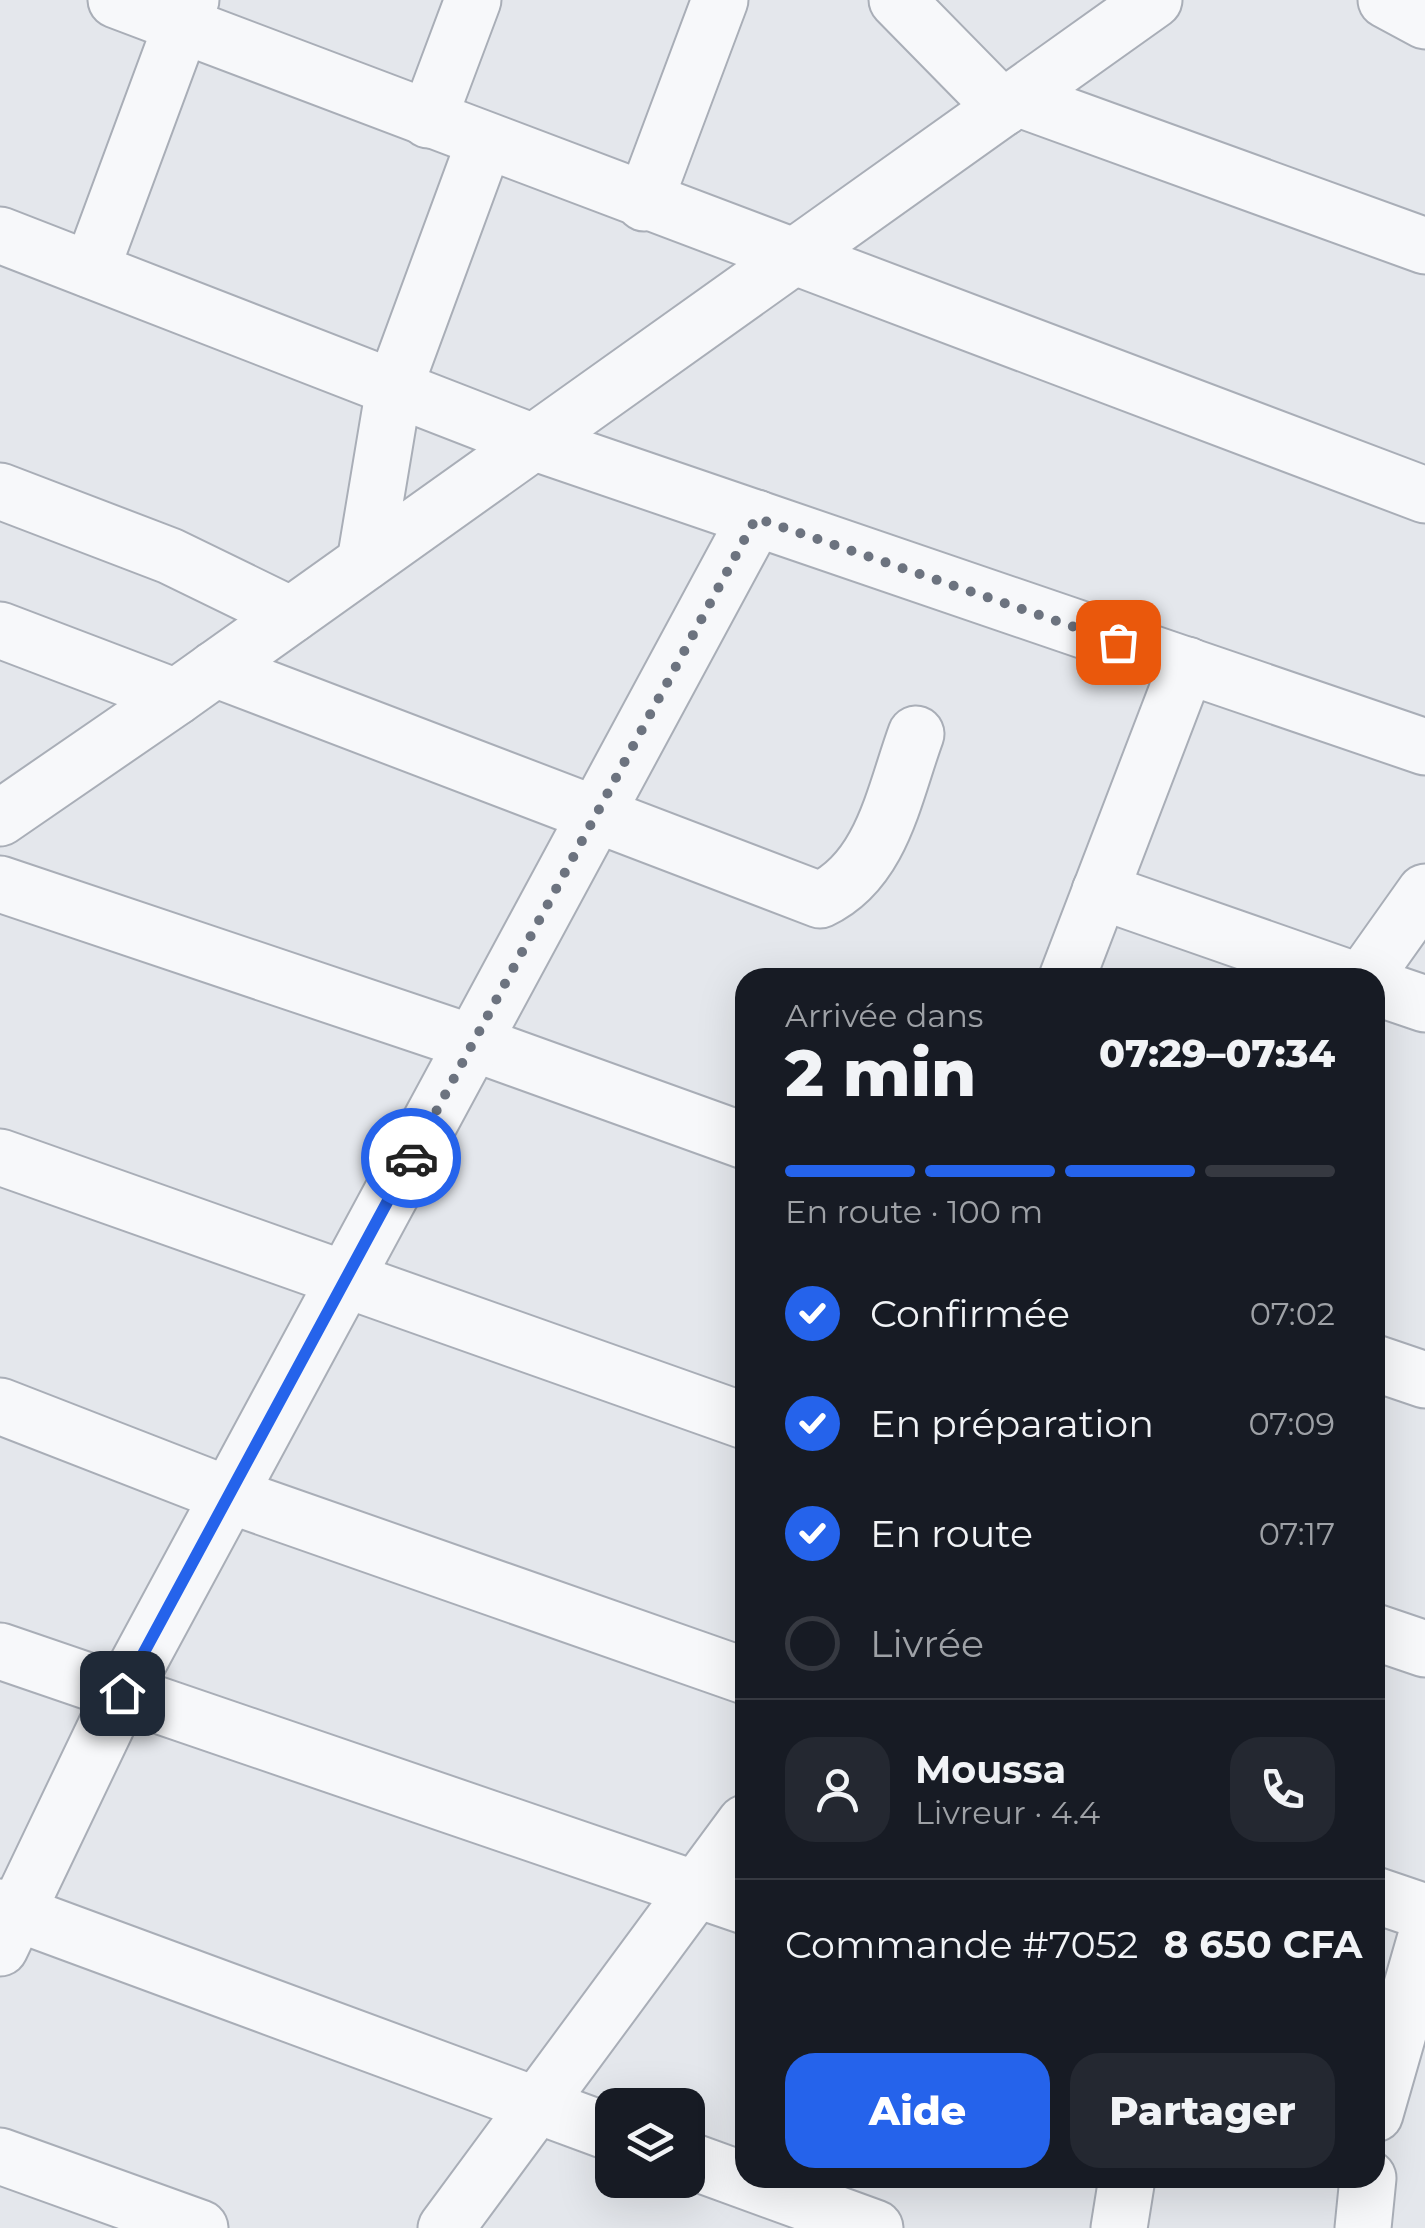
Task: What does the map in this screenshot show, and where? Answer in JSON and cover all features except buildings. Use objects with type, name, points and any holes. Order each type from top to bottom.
[{"type":"street","points":[[116,0],[186,12],[428,120],[1425,495]]},
{"type":"street","points":[[428,120],[473,0]]},
{"type":"street","points":[[644,203],[720,0]]},
{"type":"street","points":[[897,0],[1010,103],[1425,246]]},
{"type":"street","points":[[0,818],[196,684],[1154,0]]},
{"type":"street","points":[[1386,0],[1425,21]]},
{"type":"street","points":[[91,270],[186,12]]},
{"type":"street","points":[[365,562],[394,388],[486,142]]},
{"type":"street","points":[[0,235],[533,442],[1425,747]]},
{"type":"street","points":[[0,491],[170,556],[290,616]]},
{"type":"street","points":[[595,2126],[6,1923],[122,1693],[756,518]]},
{"type":"street","points":[[0,630],[196,684],[596,815],[820,900],[846,888],[869,861],[916,734]]},
{"type":"street","points":[[1071,968],[1187,665]]},
{"type":"street","points":[[0,884],[473,1043],[735,1137]]},
{"type":"street","points":[[1100,891],[1320,968]]},
{"type":"street","points":[[1371,968],[1425,892]]},
{"type":"street","points":[[1385,990],[1425,1004]]},
{"type":"street","points":[[0,1157],[735,1417]]},
{"type":"street","points":[[1385,1366],[1425,1380]]},
{"type":"street","points":[[0,1406],[229,1495],[735,1672]]},
{"type":"street","points":[[1385,1635],[1425,1649]]},
{"type":"street","points":[[0,1651],[721,1896]]},
{"type":"street","points":[[446,2228],[536,2104],[721,1896],[735,1853]]},
{"type":"street","points":[[1385,1898],[1425,1912]]},
{"type":"street","points":[[1388,2101],[1425,1940]]},
{"type":"street","points":[[0,2156],[200,2228]]},
{"type":"street","points":[[705,2167],[735,2178]]},
{"type":"street","points":[[760,2188],[856,2225]]},
{"type":"street","points":[[1119,2228],[1126,2188]]},
{"type":"street","points":[[1363,2228],[1367,2188]]},
{"type":"way so far","points":[[411,1158],[756,518],[1118,642]]},
{"type":"route","points":[[122,1693],[411,1158]]}]
